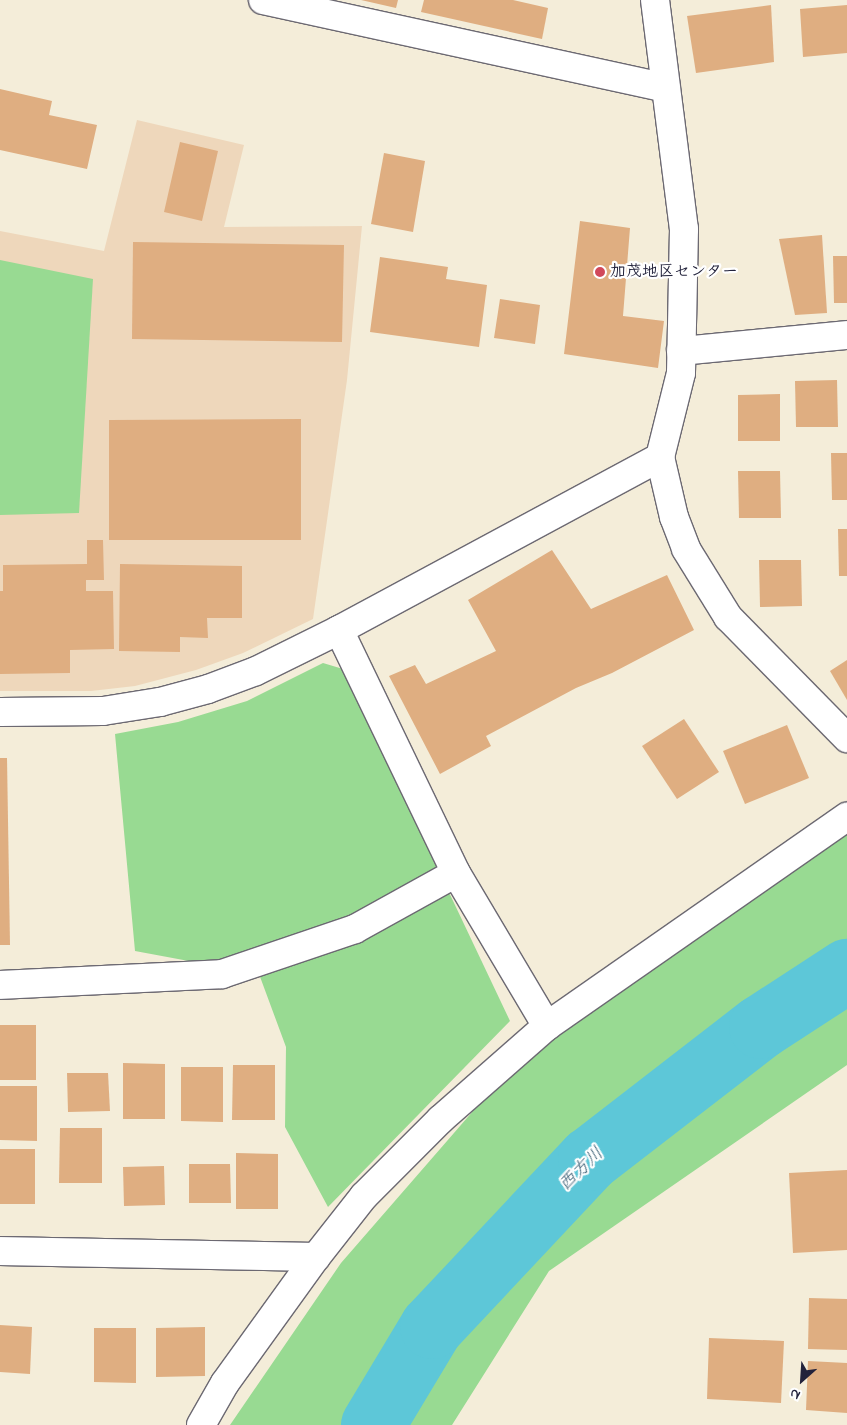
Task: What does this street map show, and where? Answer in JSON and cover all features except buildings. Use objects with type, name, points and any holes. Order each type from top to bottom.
[{"type":"street","points":[[263,0],[665,88]]},
{"type":"street","points":[[655,0],[684,229],[681,373],[660,457],[674,517],[686,549],[728,617],[804,691],[847,738]]},
{"type":"street","points":[[681,351],[847,335]]},
{"type":"street","points":[[0,712],[103,711],[160,702],[256,671],[339,630],[660,457]]},
{"type":"street","points":[[339,630],[456,873],[546,1026]]},
{"type":"street","points":[[201,1425],[225,1384],[316,1257],[364,1196],[441,1119],[546,1026],[847,817]]},
{"type":"street","points":[[0,985],[222,974],[355,928],[456,873]]},
{"type":"street","points":[[0,1251],[316,1257]]},
{"type":"shaded area","points":[[137,120],[244,145],[224,227],[362,226],[347,380],[313,619],[243,653],[196,670],[135,686],[91,691],[0,691],[0,231],[104,251]]},
{"type":"green space","points":[[0,260],[93,279],[79,513],[0,515]]},
{"type":"green space","points":[[323,663],[343,669],[510,1021],[328,1207],[285,1127],[286,1047],[259,974],[135,951],[115,734],[178,722],[247,701]]},
{"type":"green space","points":[[847,817],[847,1065],[549,1271],[452,1425],[230,1425],[341,1263],[547,1026]]},
{"type":"waterway","name":"西方川","points":[[373,1425],[432,1327],[590,1159],[761,1027],[847,971]]},
{"type":"place","name":"加茂地区センター","points":[[600,272]]}]
